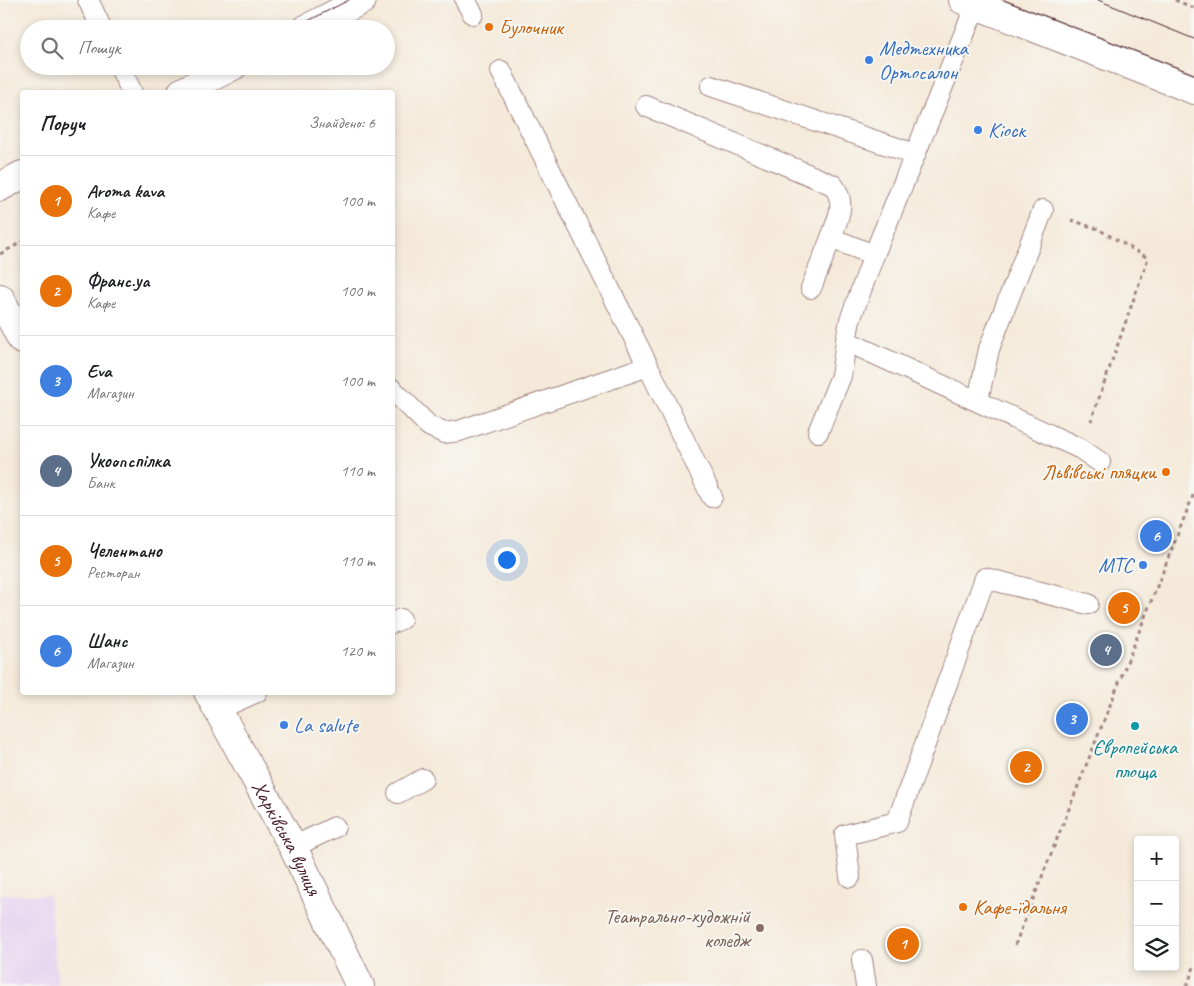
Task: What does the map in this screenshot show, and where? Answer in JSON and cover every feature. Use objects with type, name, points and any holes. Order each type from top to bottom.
[{"type":"street","points":[[323,20],[362,0]]},
{"type":"street","points":[[970,2],[1194,90]]},
{"type":"street","points":[[186,90],[215,75]]},
{"type":"street","points":[[0,187],[20,176]]},
{"type":"street","points":[[0,298],[20,336]]},
{"type":"street","name":"Харківська вулиця","points":[[212,701],[293,847],[360,986]]},
{"type":"lane","points":[[88,0],[98,20]]},
{"type":"lane","points":[[818,432],[841,376],[850,320],[915,154],[970,2]]},
{"type":"lane","points":[[501,70],[712,497]]},
{"type":"lane","points":[[124,75],[131,90]]},
{"type":"lane","points":[[711,86],[915,154]]},
{"type":"lane","points":[[646,106],[833,185],[840,195],[842,206],[811,288]]},
{"type":"lane","points":[[978,400],[989,349],[1043,210]]},
{"type":"lane","points":[[831,238],[874,255]]},
{"type":"lane","points":[[846,341],[978,400],[1081,450],[1100,462]]},
{"type":"lane","points":[[395,392],[429,426],[444,433],[459,431],[648,366]]},
{"type":"lane","points":[[850,877],[845,835],[897,822],[986,578],[1088,604]]},
{"type":"lane","points":[[212,701],[242,695]]},
{"type":"lane","points":[[398,792],[423,779]]},
{"type":"lane","points":[[293,847],[335,827]]},
{"type":"lane","points":[[862,960],[866,986]]},
{"type":"path","points":[[1175,0],[1194,8]]},
{"type":"path","points":[[1043,210],[1098,229],[1148,258],[1081,450]]},
{"type":"path","points":[[0,254],[20,243]]},
{"type":"path","points":[[1015,945],[1194,493]]},
{"type":"path","points":[[1187,986],[1194,967]]},
{"type":"shaded area","points":[[0,894],[49,895],[58,986],[0,986]]},
{"type":"tram line","points":[[310,20],[349,0]]},
{"type":"tram line","points":[[1004,0],[1194,74]]},
{"type":"tram line","points":[[1098,0],[1194,39]]},
{"type":"place","name":"Булочник","points":[[489,27]]},
{"type":"place","name":"Медтехника Ортосалон","points":[[869,60]]},
{"type":"place","name":"Кіоск","points":[[978,130]]},
{"type":"place","name":"Львівські пляцки","points":[[1166,472]]},
{"type":"place","name":"Шанс","points":[[1156,536]]},
{"type":"place","name":"МТС","points":[[1143,565]]},
{"type":"place","name":"Челентано","points":[[1124,608]]},
{"type":"place","name":"Укоопспілка","points":[[1106,650]]},
{"type":"place","name":"Eva","points":[[1072,719]]},
{"type":"place","name":"La salute","points":[[284,725]]},
{"type":"place","name":"Європейська площа","points":[[1135,726]]},
{"type":"place","name":"Франс.уа","points":[[1026,767]]},
{"type":"place","name":"Кафе-їдальня","points":[[963,907]]},
{"type":"place","name":"Театрально-художній коледж","points":[[760,928]]},
{"type":"place","name":"Aroma kava","points":[[903,944]]}]
